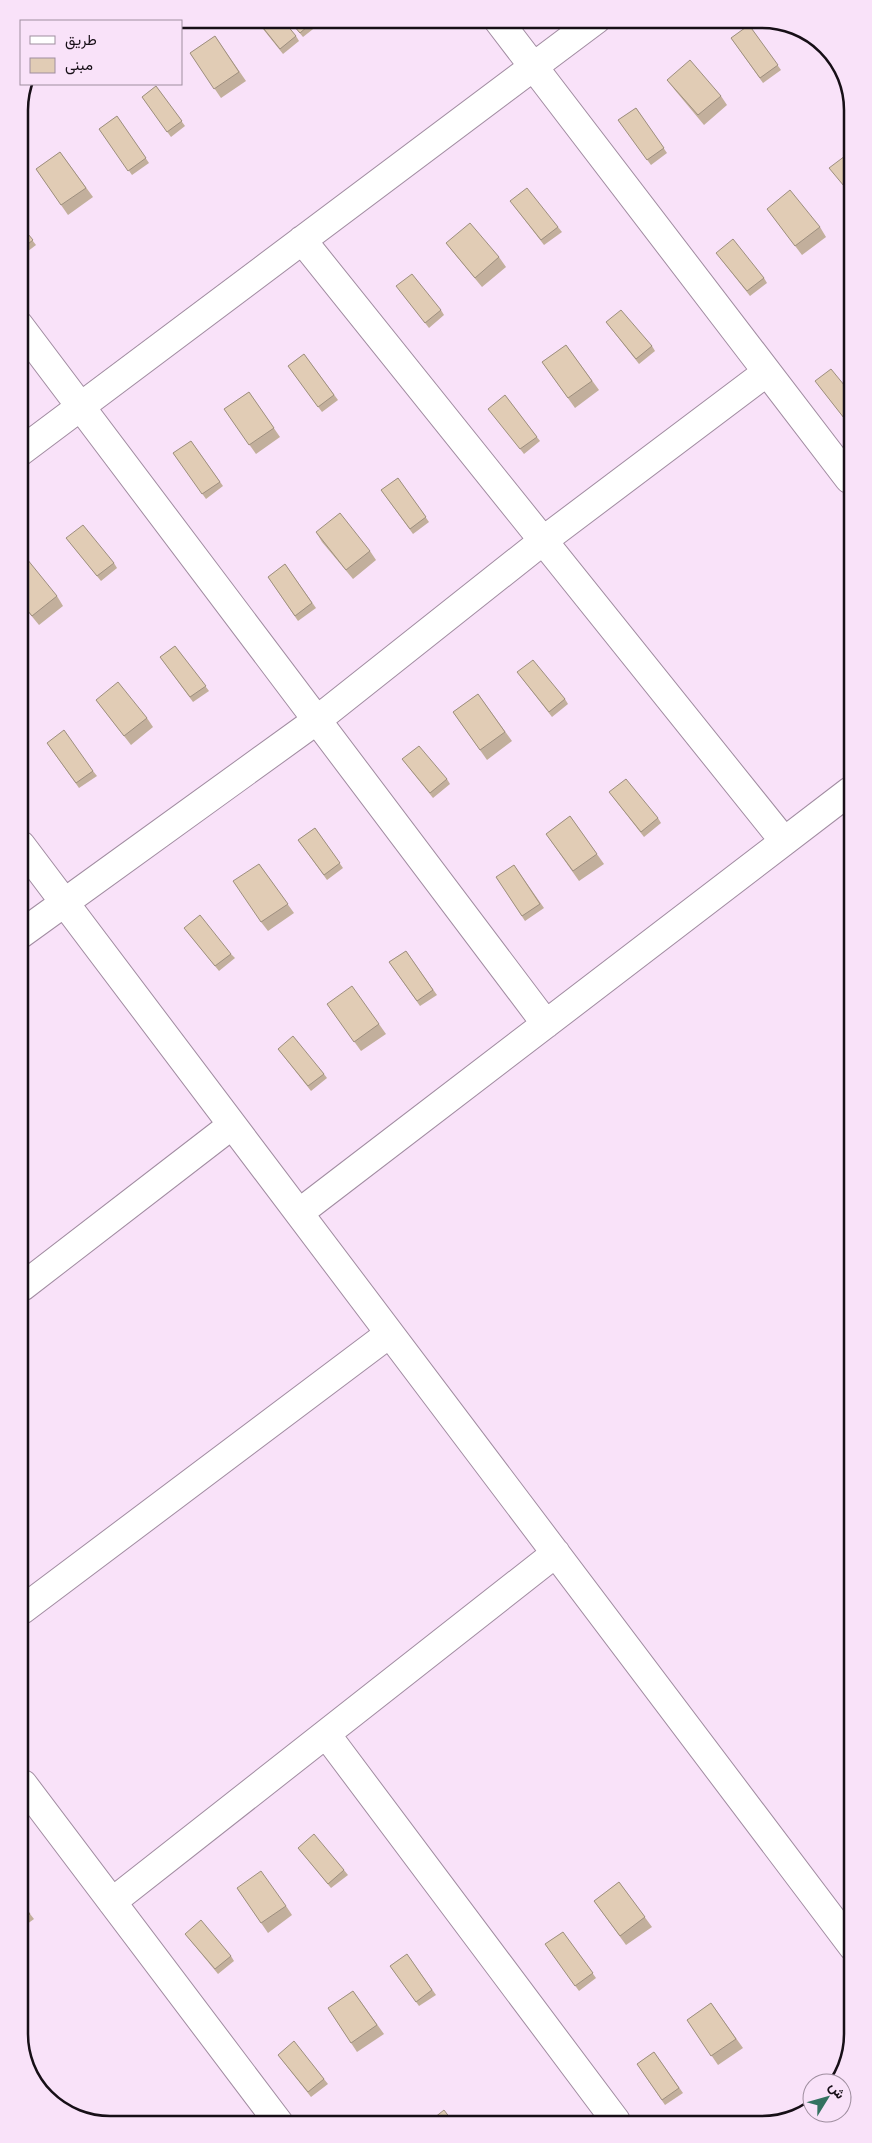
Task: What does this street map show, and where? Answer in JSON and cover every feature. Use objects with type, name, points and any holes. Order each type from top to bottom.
[{"type":"street","points":[[504,28],[844,471]]},
{"type":"street","points":[[28,446],[585,28]]},
{"type":"street","points":[[302,240],[784,842]]},
{"type":"street","points":[[28,336],[546,1024]]},
{"type":"street","points":[[28,929],[317,720],[544,540],[767,372]]},
{"type":"street","points":[[299,1213],[844,796]]},
{"type":"street","points":[[28,854],[844,1935]]},
{"type":"street","points":[[28,1282],[232,1125]]},
{"type":"street","points":[[28,1605],[389,1334]]},
{"type":"street","points":[[112,1902],[556,1553]]},
{"type":"street","points":[[326,1734],[612,2116]]},
{"type":"street","points":[[28,1791],[273,2115]]},
{"type":"building","points":[[263,28],[289,28],[296,36],[280,49]]},
{"type":"building","points":[[296,28],[306,28],[300,33]]},
{"type":"building","points":[[745,28],[751,28],[778,65],[760,78],[731,38]]},
{"type":"building","points":[[215,36],[239,72],[214,89],[190,53]]},
{"type":"building","points":[[690,60],[721,96],[698,115],[667,80]]},
{"type":"building","points":[[156,86],[182,121],[167,132],[142,97]]},
{"type":"building","points":[[636,108],[664,148],[647,160],[618,120]]},
{"type":"building","points":[[117,116],[146,158],[128,171],[99,129]]},
{"type":"building","points":[[60,152],[86,188],[61,205],[36,169]]},
{"type":"building","points":[[844,157],[844,186],[829,168]]},
{"type":"building","points":[[527,188],[558,227],[541,240],[510,201]]},
{"type":"building","points":[[790,190],[820,227],[795,246],[767,209]]},
{"type":"building","points":[[470,223],[499,257],[475,278],[446,243]]},
{"type":"building","points":[[28,234],[33,240],[28,244]]},
{"type":"building","points":[[733,239],[764,278],[747,291],[716,253]]},
{"type":"building","points":[[412,274],[441,310],[425,323],[396,286]]},
{"type":"building","points":[[621,310],[652,346],[636,359],[606,322]]},
{"type":"building","points":[[566,345],[592,381],[568,398],[542,362]]},
{"type":"building","points":[[304,354],[334,395],[318,407],[288,366]]},
{"type":"building","points":[[831,369],[844,385],[844,418],[815,381]]},
{"type":"building","points":[[249,392],[274,428],[249,445],[224,409]]},
{"type":"building","points":[[505,395],[537,437],[520,449],[488,409]]},
{"type":"building","points":[[191,441],[220,482],[202,494],[173,453]]},
{"type":"building","points":[[398,478],[426,517],[410,529],[381,490]]},
{"type":"building","points":[[340,513],[370,551],[346,570],[316,532]]},
{"type":"building","points":[[83,525],[114,563],[97,576],[66,538]]},
{"type":"building","points":[[28,560],[57,596],[32,616],[28,611]]},
{"type":"building","points":[[285,564],[312,603],[295,616],[268,577]]},
{"type":"building","points":[[175,646],[206,686],[190,697],[160,657]]},
{"type":"building","points":[[533,660],[565,699],[549,712],[517,672]]},
{"type":"building","points":[[118,682],[147,718],[124,736],[96,700]]},
{"type":"building","points":[[478,694],[505,732],[480,750],[453,712]]},
{"type":"building","points":[[64,730],[93,771],[76,783],[47,743]]},
{"type":"building","points":[[419,746],[447,779],[430,793],[402,759]]},
{"type":"building","points":[[626,779],[658,818],[641,832],[609,792]]},
{"type":"building","points":[[570,816],[597,854],[573,871],[546,834]]},
{"type":"building","points":[[315,828],[340,863],[324,875],[298,840]]},
{"type":"building","points":[[259,864],[288,904],[261,922],[233,881]]},
{"type":"building","points":[[514,865],[540,904],[522,916],[496,877]]},
{"type":"building","points":[[200,915],[231,954],[215,966],[184,928]]},
{"type":"building","points":[[406,951],[433,990],[417,1001],[389,962]]},
{"type":"building","points":[[352,986],[379,1024],[354,1042],[327,1004]]},
{"type":"building","points":[[293,1036],[324,1074],[308,1086],[278,1049]]},
{"type":"building","points":[[314,1834],[344,1870],[328,1884],[298,1848]]},
{"type":"building","points":[[261,1871],[286,1906],[261,1923],[237,1888]]},
{"type":"building","points":[[619,1882],[645,1917],[620,1936],[594,1901]]},
{"type":"building","points":[[201,1920],[231,1956],[215,1969],[185,1934]]},
{"type":"building","points":[[563,1932],[593,1973],[575,1986],[545,1944]]},
{"type":"building","points":[[407,1954],[432,1990],[416,2002],[390,1966]]},
{"type":"building","points":[[353,1991],[377,2025],[351,2043],[328,2008]]},
{"type":"building","points":[[711,2003],[736,2039],[711,2056],[687,2020]]},
{"type":"building","points":[[294,2041],[324,2079],[308,2092],[278,2055]]},
{"type":"building","points":[[654,2052],[679,2088],[662,2100],[637,2064]]},
{"type":"building","points":[[444,2110],[448,2116],[437,2116]]}]
